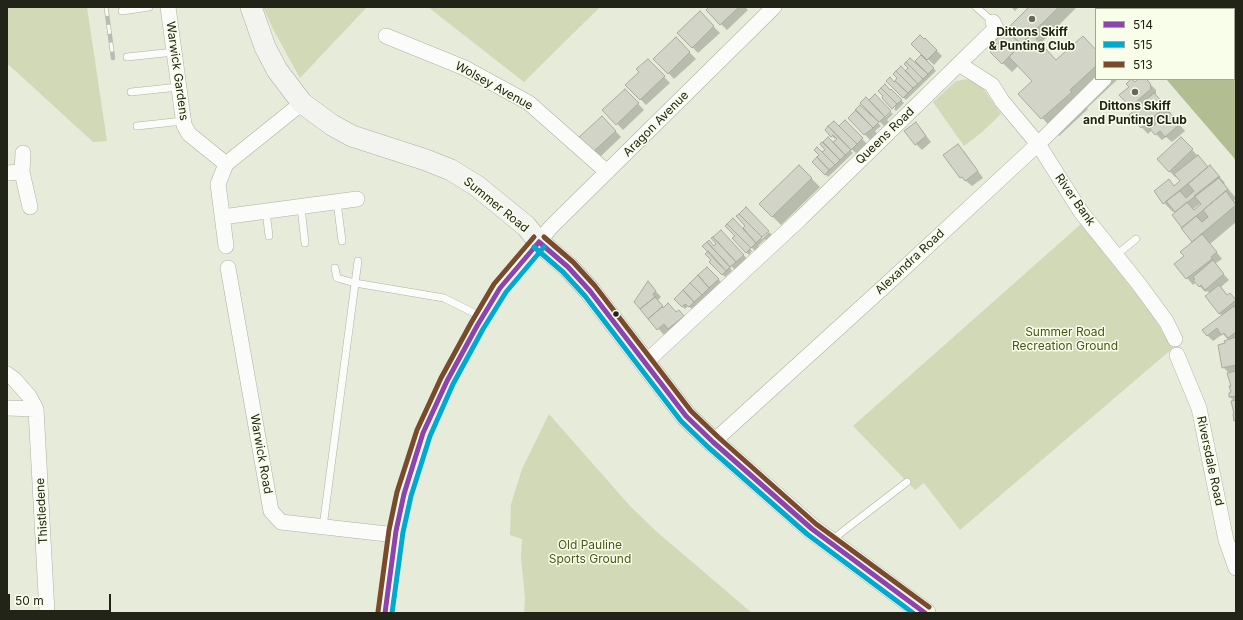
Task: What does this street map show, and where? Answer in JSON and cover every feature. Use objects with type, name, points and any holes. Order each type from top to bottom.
[{"type":"street","name":"Warwick Gardens","points":[[168,7],[184,125],[189,134],[226,164]]},
{"type":"street","name":"Summer Road","points":[[251,7],[266,47],[277,70],[302,103],[332,125],[352,136],[406,153],[451,170],[477,186],[526,226],[539,242],[590,290],[686,416],[713,442],[812,529],[925,613]]},
{"type":"street","name":"Aragon Avenue","points":[[385,613],[396,535],[404,494],[423,433],[447,381],[482,316],[500,288],[551,227],[774,7]]},
{"type":"street","name":"Queens Road","points":[[646,362],[800,219],[996,28],[993,22]]},
{"type":"street","name":"Wolsey Avenue","points":[[386,36],[464,68],[529,103],[607,172]]},
{"type":"street","name":"River Bank","points":[[959,64],[992,85],[1002,101],[1038,144],[1081,212],[1166,321],[1175,339]]},
{"type":"street","name":"Alexandra Road","points":[[713,442],[1038,144],[1103,80]]},
{"type":"street","points":[[226,246],[218,184],[226,164],[302,103]]},
{"type":"street","points":[[23,153],[14,172],[30,206]]},
{"type":"street","points":[[222,217],[357,199]]},
{"type":"street","name":"Warwick Road","points":[[228,268],[272,512],[281,522],[396,535]]},
{"type":"street","name":"Riversdale Road","points":[[1177,355],[1199,408],[1226,540],[1236,568]]},
{"type":"street","name":"Thistledene","points":[[7,374],[14,379],[29,396],[36,410],[48,613]]},
{"type":"street","points":[[7,408],[36,410]]},
{"type":"lane","points":[[122,11],[149,7]]},
{"type":"lane","points":[[976,7],[993,22]]},
{"type":"lane","points":[[127,57],[174,52]]},
{"type":"lane","points":[[131,92],[179,87]]},
{"type":"lane","points":[[137,126],[183,121]]},
{"type":"lane","points":[[337,202],[342,240]]},
{"type":"lane","points":[[301,206],[305,244]]},
{"type":"lane","points":[[266,211],[269,236]]},
{"type":"lane","points":[[1116,255],[1136,239]]},
{"type":"lane","points":[[323,527],[358,261]]},
{"type":"lane","points":[[335,268],[337,278],[355,283],[444,298],[482,316]]},
{"type":"lane","points":[[831,543],[842,532],[907,482]]},
{"type":"green space","points":[[7,7],[87,7],[107,141],[93,142],[9,65],[7,65]]},
{"type":"green space","points":[[263,7],[367,7],[300,78],[274,31]]},
{"type":"green space","points":[[428,7],[600,7],[524,82]]},
{"type":"green space","points":[[968,79],[980,84],[1001,114],[981,133],[964,146],[933,102],[956,81]]},
{"type":"green space","name":"Summer Road Recreation Ground","points":[[1081,224],[1149,310],[1173,348],[960,530],[924,483],[915,490],[853,426]]},
{"type":"green space","name":"Old Pauline Sports Ground","points":[[549,414],[630,506],[657,532],[752,613],[524,613],[525,598],[521,557],[522,539],[510,535],[511,504],[522,469]]},
{"type":"shaded area","points":[[1096,7],[1236,7],[1236,162],[1167,80],[1235,80],[1235,8]]},
{"type":"building","points":[[709,7],[739,7],[720,25],[706,10]]},
{"type":"building","name":"Dittons Skiff & Punting Club","points":[[1029,7],[1059,7],[1021,44],[1006,30]]},
{"type":"building","points":[[700,11],[714,26],[692,48],[677,33]]},
{"type":"building","points":[[1006,30],[1021,44],[1002,64],[990,52],[997,44],[994,42]]},
{"type":"building","points":[[1032,34],[1056,60],[1083,36],[1095,49],[1095,67],[1070,90],[1072,92],[1041,119],[1018,94],[1032,81],[1009,57]]},
{"type":"building","points":[[920,35],[937,50],[927,60],[911,44]]},
{"type":"building","points":[[676,37],[690,52],[668,74],[653,59]]},
{"type":"building","points":[[921,55],[934,68],[928,74],[915,61]]},
{"type":"building","points":[[910,58],[928,74],[923,79],[906,62]]},
{"type":"building","points":[[648,59],[665,76],[640,100],[625,85],[639,72],[636,69]]},
{"type":"building","points":[[906,62],[923,79],[918,84],[905,71],[908,68],[904,64]]},
{"type":"building","points":[[901,66],[918,84],[913,88],[896,71]]},
{"type":"building","points":[[896,71],[913,88],[908,93],[895,81],[897,78],[893,74]]},
{"type":"building","points":[[890,77],[908,93],[903,98],[886,81]]},
{"type":"building","name":"Dittons Skiff and Punting CLub","points":[[1130,80],[1135,82],[1137,80],[1147,80],[1150,83],[1151,89],[1130,107],[1119,95],[1129,87],[1126,84]]},
{"type":"building","points":[[885,84],[902,100],[897,104],[881,88]]},
{"type":"building","points":[[881,88],[897,104],[892,109],[878,91]]},
{"type":"building","points":[[625,89],[639,103],[616,125],[602,110]]},
{"type":"building","points":[[1154,93],[1166,106],[1141,128],[1129,115]]},
{"type":"building","points":[[875,94],[891,111],[885,117],[869,100]]},
{"type":"building","points":[[866,97],[885,117],[879,122],[860,103]]},
{"type":"building","points":[[860,105],[879,122],[873,128],[855,110]]},
{"type":"building","points":[[856,110],[873,128],[864,135],[848,118]]},
{"type":"building","points":[[1169,112],[1180,124],[1165,137],[1160,131],[1155,135],[1150,129]]},
{"type":"building","points":[[602,116],[616,131],[593,152],[579,137]]},
{"type":"building","points":[[845,120],[863,138],[857,144],[839,126]]},
{"type":"building","points":[[834,121],[857,144],[851,150],[828,126]]},
{"type":"building","points":[[916,122],[926,136],[915,145],[904,131]]},
{"type":"building","points":[[828,126],[851,150],[845,155],[833,142],[837,139],[833,135],[831,137],[825,130]]},
{"type":"building","points":[[828,137],[845,155],[840,160],[823,142]]},
{"type":"building","points":[[1181,137],[1193,149],[1169,172],[1157,159]]},
{"type":"building","points":[[822,142],[840,160],[835,165],[822,152],[825,150],[820,144]]},
{"type":"building","points":[[958,144],[978,171],[965,181],[962,177],[960,178],[943,155]]},
{"type":"building","points":[[817,147],[835,165],[829,170],[817,157],[819,155],[814,150]]},
{"type":"building","points":[[1198,155],[1208,167],[1163,204],[1154,191],[1169,179],[1174,186],[1180,181],[1174,174]]},
{"type":"building","points":[[817,157],[829,170],[825,175],[812,162]]},
{"type":"building","points":[[799,165],[812,178],[772,217],[759,204]]},
{"type":"building","points":[[1210,165],[1220,177],[1175,212],[1166,201],[1180,191],[1186,198],[1194,191],[1188,184]]},
{"type":"building","points":[[1218,177],[1228,189],[1182,228],[1172,215],[1187,202],[1194,210],[1201,204],[1194,196]]},
{"type":"building","points":[[1226,191],[1236,205],[1192,242],[1181,228],[1196,216],[1202,222],[1208,217],[1203,210]]},
{"type":"building","points":[[746,207],[769,231],[762,237],[739,214]]},
{"type":"building","points":[[739,214],[762,237],[756,243],[743,228],[745,226],[736,216]]},
{"type":"building","points":[[733,218],[756,243],[751,248],[727,224]]},
{"type":"building","points":[[727,224],[751,248],[746,253],[732,238],[735,236],[725,226]]},
{"type":"building","points":[[721,230],[744,255],[736,262],[713,237]]},
{"type":"building","points":[[1202,234],[1217,252],[1211,257],[1212,259],[1186,279],[1174,264],[1184,256],[1180,252]]},
{"type":"building","points":[[713,237],[736,262],[730,267],[707,242],[709,240],[714,246],[716,244],[711,238]]},
{"type":"building","points":[[707,242],[730,267],[726,271],[702,246]]},
{"type":"building","points":[[708,251],[726,271],[722,275],[709,262],[711,260],[705,254]]},
{"type":"building","points":[[1213,260],[1224,274],[1205,290],[1201,285],[1199,287],[1193,280],[1195,279],[1193,277]]},
{"type":"building","points":[[707,267],[719,279],[709,288],[698,275]]},
{"type":"building","points":[[698,275],[709,288],[702,295],[690,283]]},
{"type":"building","points":[[648,281],[656,291],[653,294],[655,297],[640,309],[634,302]]},
{"type":"building","points":[[690,283],[702,295],[694,302],[683,290]]},
{"type":"building","points":[[1219,285],[1227,295],[1230,293],[1236,300],[1219,314],[1205,296]]},
{"type":"building","points":[[683,290],[694,302],[689,307],[685,304],[682,307],[674,299]]},
{"type":"building","points":[[655,297],[663,306],[648,319],[640,309]]},
{"type":"building","points":[[668,303],[676,312],[679,310],[684,316],[668,329],[664,324],[657,330],[648,319]]},
{"type":"building","points":[[1234,306],[1236,309],[1236,332],[1228,338],[1224,333],[1221,335],[1217,328],[1207,336],[1202,330]]},
{"type":"building","points":[[1236,337],[1236,365],[1222,368],[1218,345],[1225,343],[1224,341]]},
{"type":"building","points":[[1236,371],[1236,396],[1229,397],[1229,393],[1231,392],[1229,386],[1231,386],[1227,373]]},
{"type":"building","points":[[1236,400],[1236,420],[1234,421],[1231,401]]},
{"type":"railway","points":[[106,7],[113,58]]},
{"type":"transit line","name":"513","points":[[378,612],[389,530],[397,492],[417,430],[441,378],[494,284],[534,237]]},
{"type":"transit line","name":"513","points":[[544,237],[573,262],[595,286],[691,411],[718,437],[816,524],[929,607]]},
{"type":"transit line","name":"514","points":[[539,242],[568,267],[590,291],[686,416],[713,442],[812,529],[925,613]]},
{"type":"transit line","name":"514","points":[[385,613],[396,531],[404,494],[423,433],[447,381],[500,288],[539,242]]},
{"type":"transit line","name":"515","points":[[534,247],[563,272],[585,296],[681,421],[708,447],[807,534],[913,613]]},
{"type":"transit line","name":"515","points":[[392,613],[403,532],[411,496],[430,436],[453,384],[483,329],[506,292],[544,247]]},
{"type":"place","name":"Dittons Skiff & Punting Club","points":[[1032,19]]},
{"type":"place","name":"Dittons Skiff and Punting CLub","points":[[1135,92]]}]
